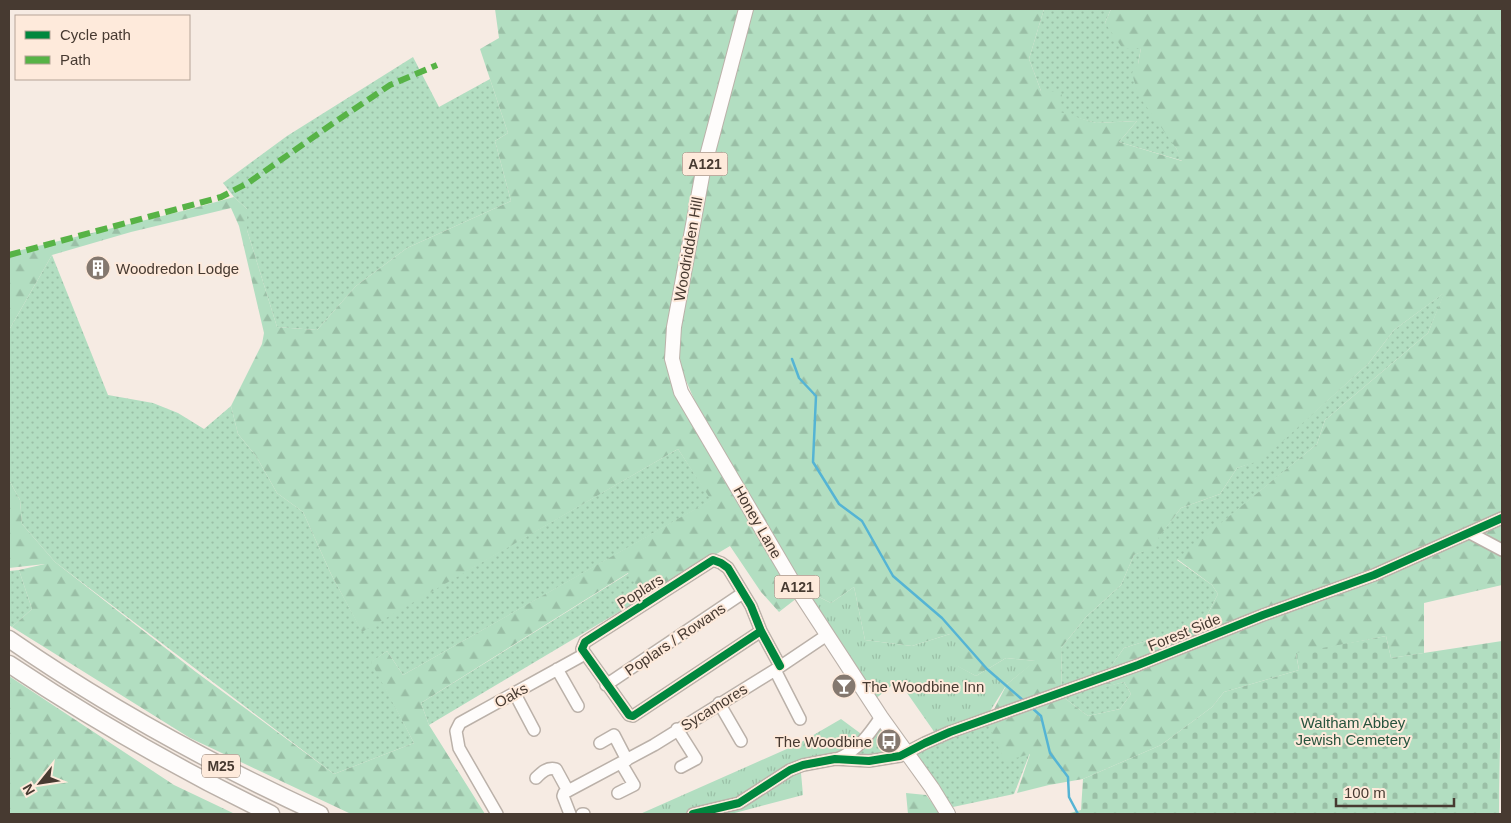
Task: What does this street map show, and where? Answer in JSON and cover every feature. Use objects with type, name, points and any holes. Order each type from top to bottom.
[{"type":"highway","name":"M25","points":[[9,639],[88,690],[156,730],[240,776],[320,814]]},
{"type":"highway","name":"M25","points":[[9,664],[114,730],[213,785],[271,814]]},
{"type":"main road","name":"Woodridden Hill","points":[[675,375],[672,359],[674,327],[694,218],[714,126],[727,86],[746,9]]},
{"type":"main road","name":"Honey Lane","points":[[675,375],[681,392],[794,584],[881,717],[948,814]]},
{"type":"street","name":"Forest Side","points":[[835,759],[869,761],[900,756],[950,732],[1138,665],[1263,615],[1374,575],[1502,518]]},
{"type":"street","points":[[1470,533],[1502,550]]},
{"type":"street","name":"Poplars","points":[[585,654],[582,649],[585,642],[714,560],[728,568],[743,593]]},
{"type":"street","points":[[743,593],[754,613],[800,719]]},
{"type":"street","name":"Poplars / Rowans","points":[[606,685],[743,593]]},
{"type":"street","points":[[585,654],[629,715],[633,716],[761,631]]},
{"type":"street","name":"Sycamores","points":[[568,791],[654,745],[778,668],[827,635]]},
{"type":"street","name":"Oaks","points":[[497,814],[459,748],[456,731],[460,723],[585,654]]},
{"type":"street","points":[[557,669],[578,706]]},
{"type":"street","points":[[515,694],[534,730]]},
{"type":"street","points":[[719,703],[741,741]]},
{"type":"street","points":[[692,814],[739,803],[790,770],[820,761],[835,759],[853,751],[881,717]]},
{"type":"street","points":[[677,729],[696,759],[681,767]]},
{"type":"street","points":[[600,743],[614,735],[634,785],[618,793]]},
{"type":"street","points":[[536,778],[545,770],[556,769],[568,791],[563,796],[570,814]]},
{"type":"green space","points":[[495,9],[740,9],[669,359],[789,584],[782,585],[797,598],[779,612],[761,592],[730,546],[644,597],[628,573],[421,703],[429,725],[485,814],[351,814],[190,738],[12,627],[32,609],[19,570],[45,564],[9,568],[9,480],[20,500],[22,524],[55,562],[196,672],[334,774],[414,743],[371,662],[387,651],[403,675],[711,500],[678,449],[362,632],[331,574],[303,512],[277,493],[256,456],[238,434],[231,406],[262,344],[264,333],[239,226],[231,208],[131,232],[52,255],[9,330],[9,253],[234,197],[247,209],[247,230],[277,327],[317,330],[356,286],[407,248],[511,201],[495,141],[508,133],[480,49],[499,38]]},
{"type":"green space","points":[[752,9],[1044,9],[1029,59],[1041,91],[1043,89],[1062,94],[1060,112],[1096,123],[1137,121],[1119,142],[1182,161],[1176,148],[1138,95],[1132,73],[1138,64],[1141,48],[1123,49],[1105,23],[1111,9],[1502,9],[1502,585],[1424,603],[1424,653],[1391,658],[1386,636],[1296,654],[1299,670],[1224,692],[1212,707],[1161,745],[1083,779],[1017,793],[1030,754],[1005,761],[987,723],[1007,684],[1035,661],[1006,658],[976,676],[955,665],[950,634],[912,646],[865,640],[854,587],[831,603],[807,591],[758,515],[706,427],[681,369],[678,339],[715,145],[742,52]],"holes":[[[1444,293],[1428,333],[1325,420],[1317,444],[1177,559],[1212,585],[1218,594],[1203,623],[1124,648],[1094,690],[1124,682],[1131,694],[1120,709],[1088,716],[1062,696],[1061,648],[1086,617],[1121,585],[1134,555],[1150,549],[1181,508],[1220,494],[1237,468],[1262,460],[1368,364],[1394,330]]]},
{"type":"green space","points":[[1044,9],[1111,9],[1105,23],[1141,48],[1138,64],[1183,161],[1119,142],[1137,121],[1096,123],[1060,113],[1041,91],[1029,59]]},
{"type":"green space","points":[[413,57],[439,107],[490,79],[508,133],[495,141],[511,201],[407,248],[356,286],[317,330],[277,327],[247,230],[247,209],[223,183],[287,136]]},
{"type":"green space","points":[[52,255],[108,395],[153,403],[178,413],[204,429],[231,406],[238,434],[256,456],[277,493],[303,512],[331,574],[362,631],[678,449],[712,500],[403,675],[387,651],[372,662],[414,743],[334,774],[55,562],[22,524],[20,500],[9,480],[9,330]]},
{"type":"green space","points":[[1445,292],[1428,333],[1325,420],[1317,444],[1177,560],[1212,585],[1218,594],[1203,623],[1124,648],[1095,689],[1124,682],[1131,694],[1120,709],[1088,716],[1062,696],[1061,648],[1086,617],[1121,585],[1134,555],[1150,548],[1181,508],[1220,494],[1237,468],[1262,459],[1368,364],[1394,330]]},
{"type":"green space","points":[[19,570],[32,609],[12,627],[9,625],[9,571]]},
{"type":"green space","points":[[629,573],[644,597],[429,725],[421,703]]},
{"type":"green space","points":[[854,587],[865,640],[912,646],[950,634],[965,644],[956,665],[976,676],[1006,658],[1036,661],[1007,684],[987,716],[935,733],[898,680],[873,701],[807,591],[831,603]]},
{"type":"green space","name":"Waltham Abbey Jewish Cemetery","points":[[1386,636],[1391,658],[1502,641],[1499,814],[1066,814],[1081,810],[1083,779],[1161,745],[1212,707],[1224,692],[1299,670],[1296,653]]},
{"type":"green space","points":[[9,676],[174,785],[235,814],[9,814]]},
{"type":"green space","points":[[841,719],[864,736],[836,757],[800,762],[803,795],[731,814],[640,814],[798,744]]},
{"type":"green space","points":[[987,723],[1030,753],[1014,794],[953,807],[914,753]]},
{"type":"green space","points":[[880,729],[884,731],[896,749],[895,752],[877,756],[858,756],[861,749]]},
{"type":"green space","points":[[906,793],[926,795],[941,814],[908,814]]},
{"type":"waterway","points":[[792,359],[799,378],[816,396],[813,462],[839,504],[862,521],[893,576],[942,618],[987,669],[1025,702]]},
{"type":"waterway","points":[[1031,707],[1041,716],[1050,753],[1068,777],[1069,797],[1078,814]]},
{"type":"marked path","points":[[9,255],[221,197],[248,183],[390,85],[437,65]]},
{"type":"cycle path","points":[[693,814],[739,803],[790,770],[803,765],[835,759],[869,761],[900,756],[950,732],[1138,665],[1263,615],[1374,575],[1502,518]]},
{"type":"cycle path","points":[[761,631],[633,716],[629,715],[582,649],[585,642],[713,560],[728,568],[751,606],[761,631],[780,666]]},
{"type":"place","name":"Woodredon Lodge","points":[[98,268]]},
{"type":"place","name":"The Woodbine Inn","points":[[844,686]]},
{"type":"place","name":"The Woodbine","points":[[889,741]]}]
